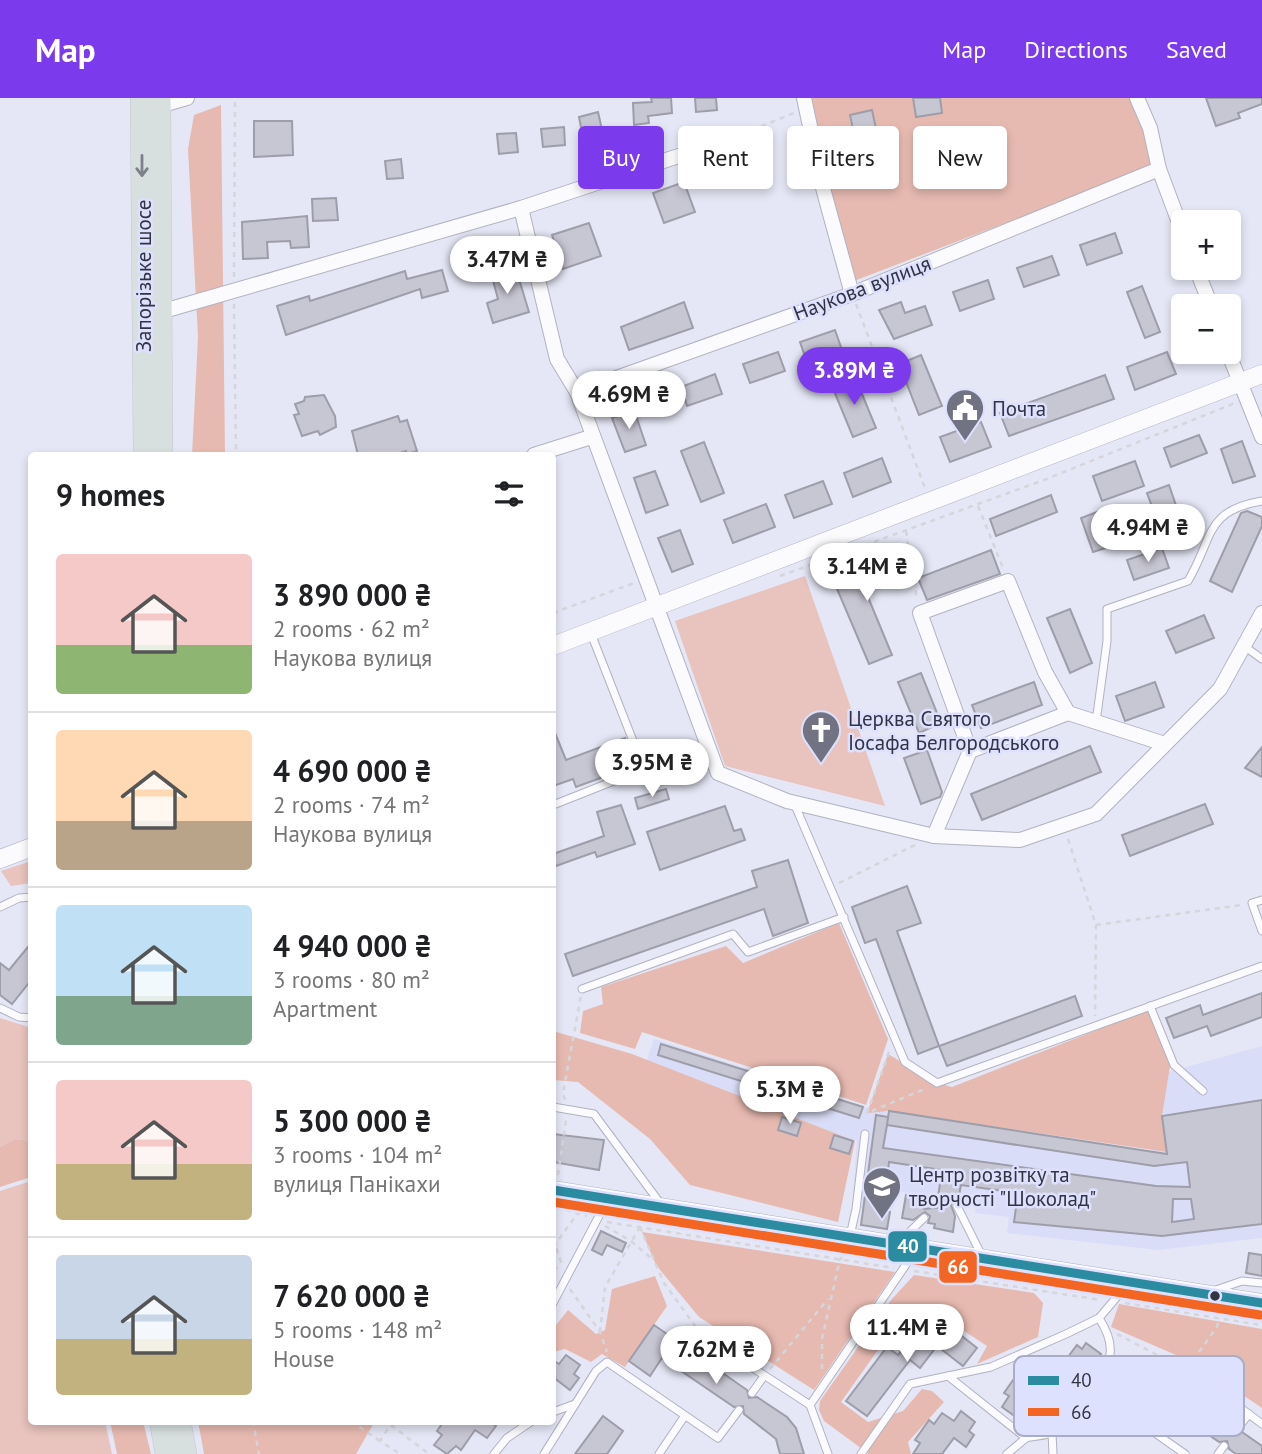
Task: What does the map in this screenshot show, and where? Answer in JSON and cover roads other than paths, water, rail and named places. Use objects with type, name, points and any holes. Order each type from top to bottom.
[{"type":"main road","name":"Запорізьке шосе","points":[[153,101],[160,312],[161,452]]},
{"type":"main road","name":"Запорізьке шосе","points":[[145,452],[153,101]]},
{"type":"main road","points":[[161,1425],[167,1454]]},
{"type":"main road","points":[[180,1425],[185,1454]]},
{"type":"street","points":[[153,101],[187,98]]},
{"type":"street","points":[[1137,98],[1150,128],[1159,169],[1174,210]]},
{"type":"street","points":[[805,103],[824,192],[852,294]]},
{"type":"street","points":[[160,312],[521,208],[678,156]]},
{"type":"street","name":"Наукова вулиця","points":[[577,392],[852,294],[1159,169]]},
{"type":"street","points":[[521,208],[557,359],[577,392],[591,437],[647,579],[718,773],[793,802],[934,836],[1020,840],[1096,814],[1220,689],[1262,613]]},
{"type":"street","points":[[1233,364],[1262,437]]},
{"type":"street","points":[[556,645],[930,501],[1243,391],[1262,374]]},
{"type":"street","points":[[544,452],[591,437]]},
{"type":"street","points":[[934,836],[970,751],[920,613],[1008,581],[1045,672],[1068,713]]},
{"type":"street","points":[[970,751],[1068,713],[1166,744]]},
{"type":"street","points":[[0,859],[28,848]]},
{"type":"street","points":[[556,1183],[608,1198],[854,1242],[897,1244],[982,1256],[1262,1303]]},
{"type":"lane","points":[[1096,722],[1107,642],[1107,609],[1188,581],[1215,520],[1238,505],[1262,501]]},
{"type":"lane","points":[[556,804],[644,769],[590,631]]},
{"type":"lane","points":[[1244,646],[1262,660]]},
{"type":"lane","points":[[793,802],[905,1062],[937,1083],[1262,966]]},
{"type":"lane","points":[[0,905],[28,898]]},
{"type":"lane","points":[[1262,900],[1252,903],[1262,931]]},
{"type":"lane","points":[[582,989],[733,934],[748,952],[845,918]]},
{"type":"lane","points":[[1150,1006],[1174,1065],[1203,1091]]},
{"type":"lane","points":[[0,1008],[19,1017],[28,1018]]},
{"type":"lane","points":[[556,1107],[594,1114],[663,1206]]},
{"type":"lane","points":[[854,1242],[865,1134]]},
{"type":"lane","points":[[556,1297],[608,1198]]},
{"type":"lane","points":[[926,1203],[939,1203]]},
{"type":"lane","points":[[957,1206],[982,1256]]},
{"type":"lane","points":[[897,1244],[924,1219]]},
{"type":"lane","points":[[810,1405],[917,1247]]},
{"type":"lane","points":[[1208,1293],[1242,1280],[1262,1283]]},
{"type":"lane","points":[[1016,1356],[1099,1318],[1131,1281]]},
{"type":"lane","points":[[1099,1318],[1105,1328],[1109,1356]]},
{"type":"lane","points":[[704,1336],[810,1405],[828,1454]]},
{"type":"lane","points":[[861,1454],[910,1384],[992,1367],[1014,1357]]},
{"type":"lane","points":[[544,1454],[596,1371],[607,1362],[718,1438],[739,1410]]},
{"type":"lane","points":[[752,1393],[764,1376]]},
{"type":"lane","points":[[948,1376],[1014,1428]]},
{"type":"lane","points":[[556,1411],[575,1404]]},
{"type":"lane","points":[[1244,1410],[1262,1424]]},
{"type":"lane","points":[[1244,1420],[1249,1414]]},
{"type":"lane","points":[[659,1454],[684,1416]]},
{"type":"lane","points":[[494,1454],[507,1438],[526,1425]]},
{"type":"lane","points":[[1007,1454],[1026,1438],[1036,1436]]},
{"type":"lane","points":[[1052,1436],[1053,1454]]},
{"type":"lane","points":[[1159,1436],[1185,1454]]},
{"type":"lane","points":[[1218,1454],[1224,1446]]},
{"type":"place","name":"Почта","points":[[965,442]]},
{"type":"place","name":"Церква Святого Іосафа Белгородського","points":[[821,764]]},
{"type":"place","name":"Центр розвітку та творчості \"Шоколад\"","points":[[882,1220]]}]
